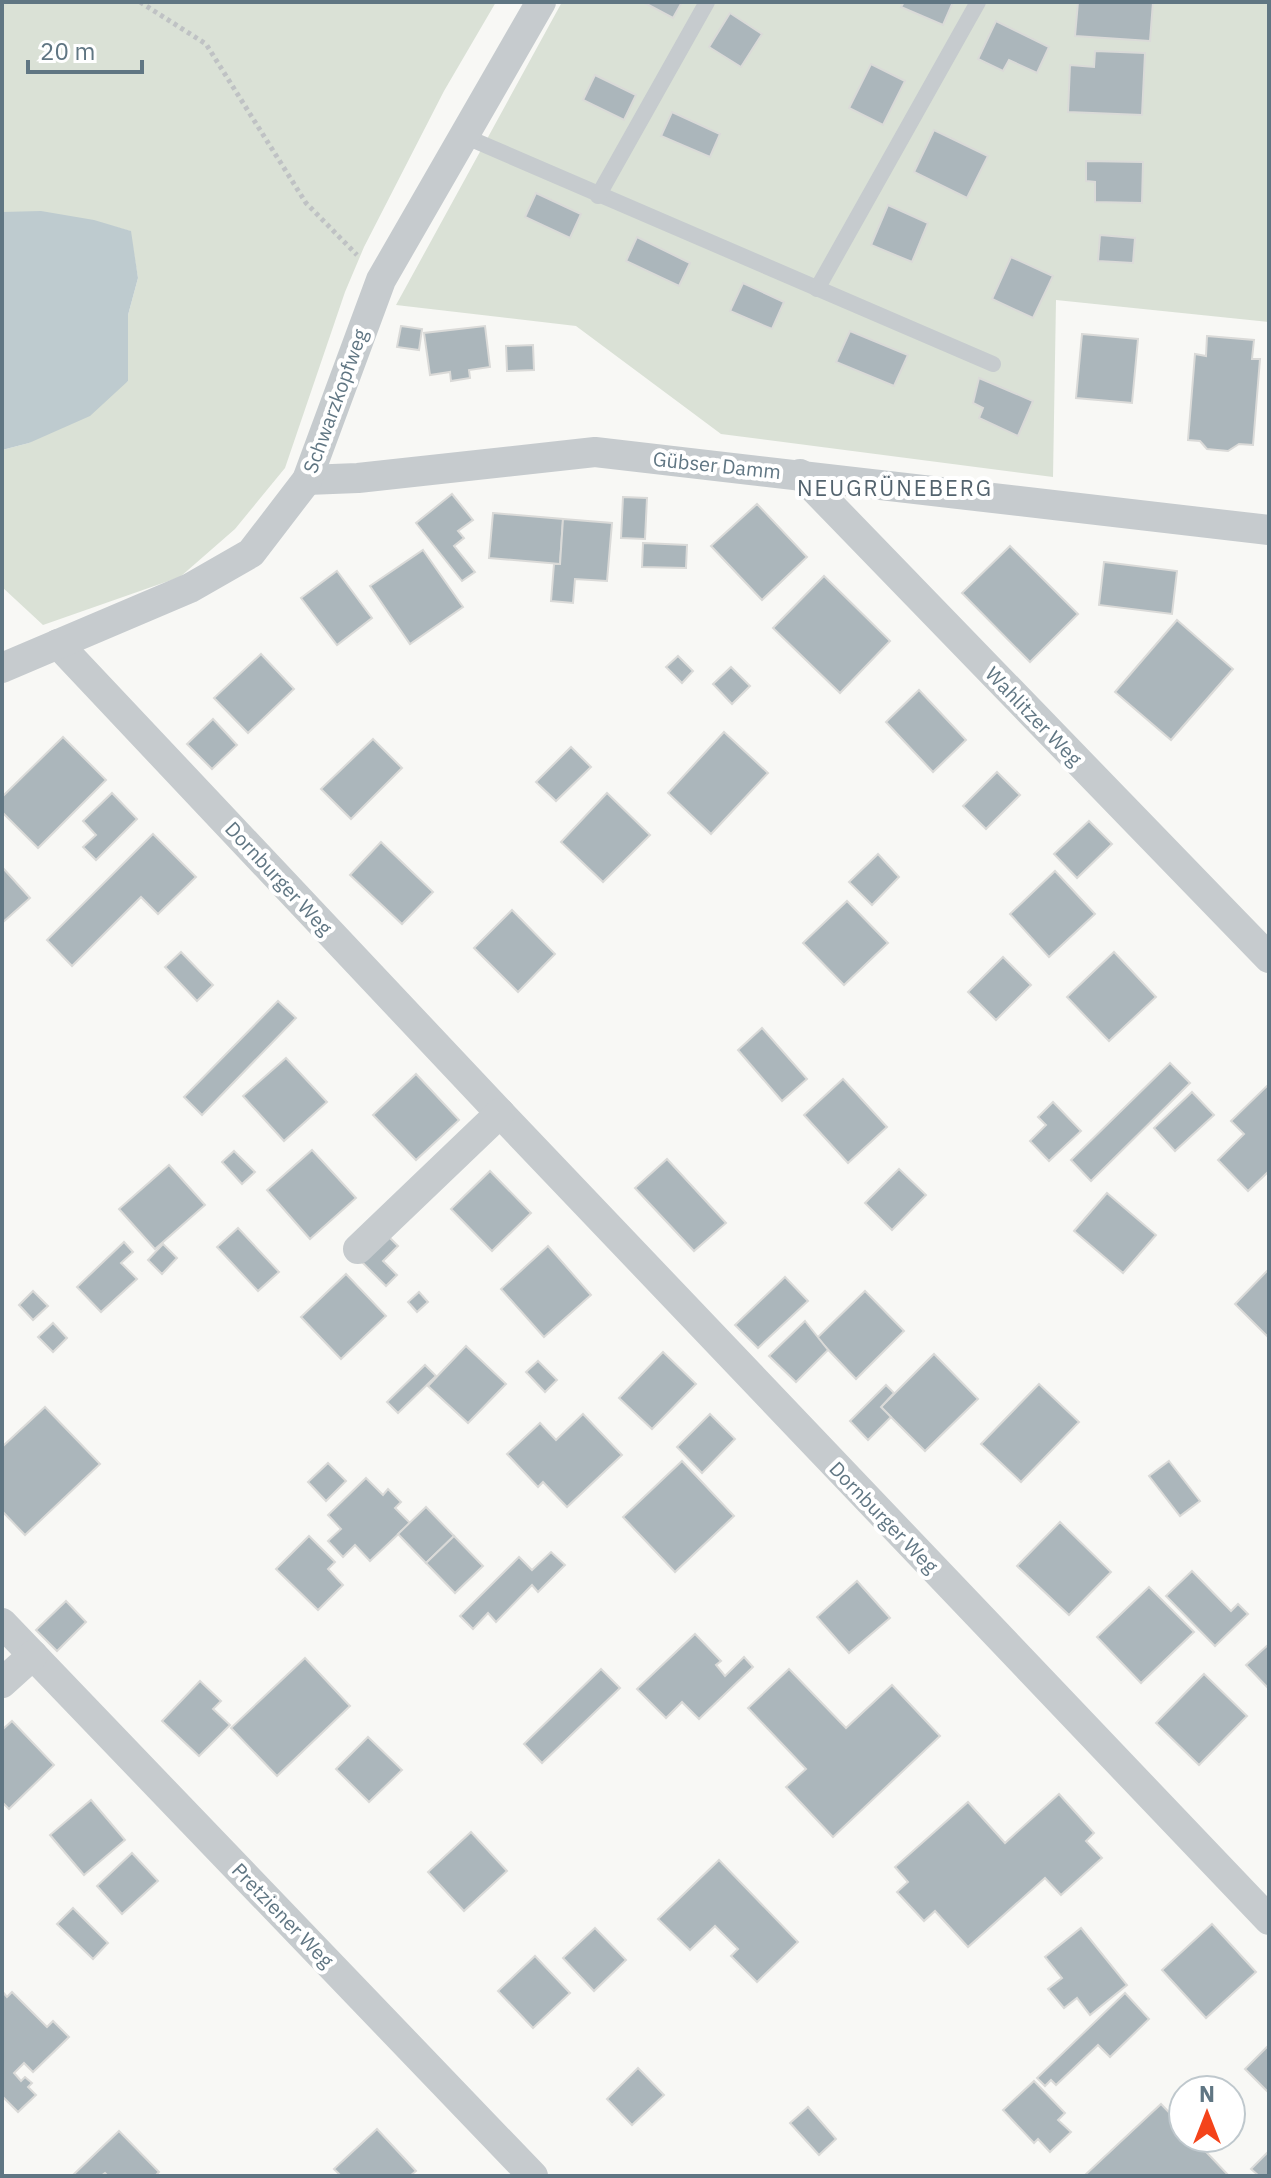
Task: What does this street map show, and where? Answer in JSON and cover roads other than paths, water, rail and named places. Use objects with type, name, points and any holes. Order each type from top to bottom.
[{"type":"street","name":"Schwarzkopfweg","points":[[2,668],[190,588],[251,553],[307,480],[381,280],[541,2]]},
{"type":"street","name":"Gübser Damm","points":[[307,480],[358,478],[595,452],[1269,530]]},
{"type":"street","name":"Wahlitzer Weg","points":[[800,474],[1269,958]]},
{"type":"street","name":"Dornburger Weg","points":[[58,644],[1269,1920]]},
{"type":"street","points":[[358,1249],[500,1113]]},
{"type":"street","name":"Pretziener Weg","points":[[2,1623],[533,2176]]},
{"type":"street","points":[[2,1683],[33,1655]]},
{"type":"lane","points":[[598,196],[707,2]]},
{"type":"lane","points":[[817,289],[978,2]]},
{"type":"lane","points":[[464,136],[993,364]]},
{"type":"district","name":"NEUGRÜNEBERG","points":[[895,487]]}]
